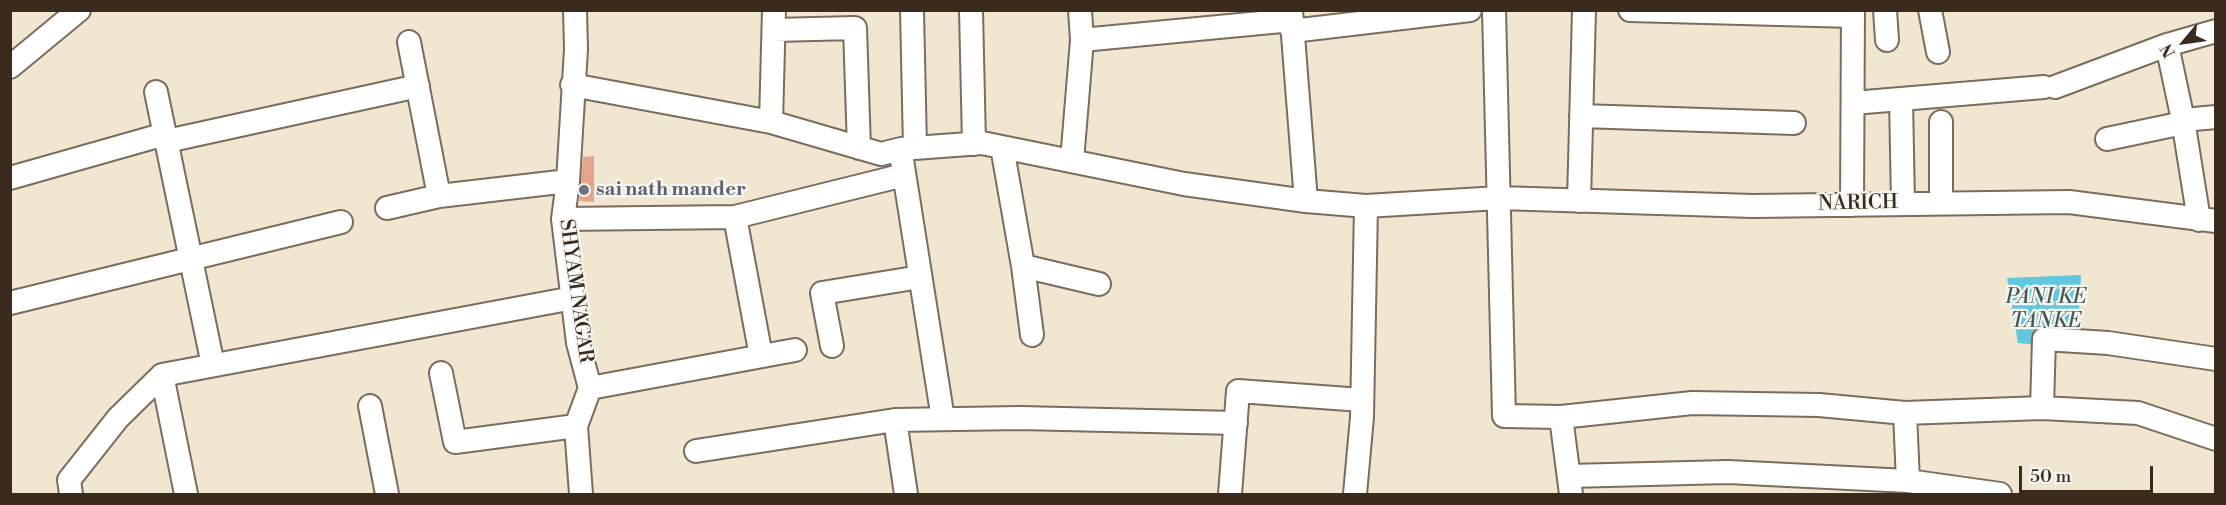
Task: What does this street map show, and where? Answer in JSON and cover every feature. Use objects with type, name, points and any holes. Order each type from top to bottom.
[{"type":"street","points":[[10,67],[79,10]]},
{"type":"street","name":"SHYAM NAGAR","points":[[575,10],[576,49],[572,85],[568,181],[563,219],[578,343],[590,388],[576,426],[578,494]]},
{"type":"street","points":[[912,10],[908,148],[904,175],[943,419]]},
{"type":"street","points":[[971,10],[974,144]]},
{"type":"street","points":[[1072,161],[1082,40],[1080,10]]},
{"type":"street","points":[[1082,40],[1292,21],[1470,10]]},
{"type":"street","points":[[1494,10],[1504,416],[1561,417],[1692,403],[1819,405],[1905,413],[2043,408],[2138,413],[2216,439]]},
{"type":"street","points":[[1579,201],[1584,10]]},
{"type":"street","points":[[1630,10],[1853,13],[1852,204]]},
{"type":"street","points":[[1885,10],[1887,40]]},
{"type":"street","points":[[1930,10],[1938,52]]},
{"type":"street","points":[[771,122],[774,20],[855,28],[859,148]]},
{"type":"street","points":[[1292,21],[1305,201]]},
{"type":"street","points":[[1852,103],[2050,87],[2167,45],[2216,31]]},
{"type":"street","points":[[409,42],[439,196]]},
{"type":"street","points":[[2167,45],[2207,220]]},
{"type":"street","name":"NARICH","points":[[572,85],[771,122],[881,154],[908,148],[982,143],[1184,184],[1305,201],[1366,206],[1499,198],[1753,206],[2069,202],[2207,220]]},
{"type":"street","points":[[10,178],[166,138],[418,86]]},
{"type":"street","points":[[156,92],[213,365]]},
{"type":"street","points":[[1901,99],[1903,204]]},
{"type":"street","points":[[1581,116],[1794,123]]},
{"type":"street","points":[[2107,139],[2183,121],[2216,117]]},
{"type":"street","points":[[1941,122],[1941,203]]},
{"type":"street","points":[[1002,147],[1023,266],[1032,335]]},
{"type":"street","points":[[563,219],[735,217],[904,175]]},
{"type":"street","points":[[387,208],[439,196],[568,181]]},
{"type":"street","points":[[1355,495],[1362,400],[1366,206]]},
{"type":"street","points":[[735,217],[761,356]]},
{"type":"street","points":[[10,303],[341,222]]},
{"type":"street","points":[[1023,266],[1099,284]]},
{"type":"street","points":[[832,346],[822,293],[920,277]]},
{"type":"street","points":[[71,495],[69,480],[118,418],[162,375],[573,298]]},
{"type":"street","points":[[2043,408],[2044,339],[2108,343],[2216,359]]},
{"type":"street","points":[[590,388],[795,350]]},
{"type":"street","points":[[441,373],[456,442],[576,426]]},
{"type":"street","points":[[162,375],[186,495]]},
{"type":"street","points":[[1228,494],[1238,391],[1362,400]]},
{"type":"street","points":[[370,405],[387,495]]},
{"type":"street","points":[[1905,413],[1908,482]]},
{"type":"street","points":[[1561,417],[1570,485],[1728,472],[1908,482],[2000,495]]},
{"type":"street","points":[[696,450],[895,420],[1020,418],[1236,423]]},
{"type":"street","points":[[895,420],[906,495]]},
{"type":"water","name":"PANI KE TANKE","points":[[2081,275],[2077,348],[2018,343],[2007,278]]},
{"type":"building","name":"sai nath mander","points":[[594,156],[594,202],[579,201],[583,157]]},
{"type":"place","name":"sai nath mander","points":[[584,190]]}]
